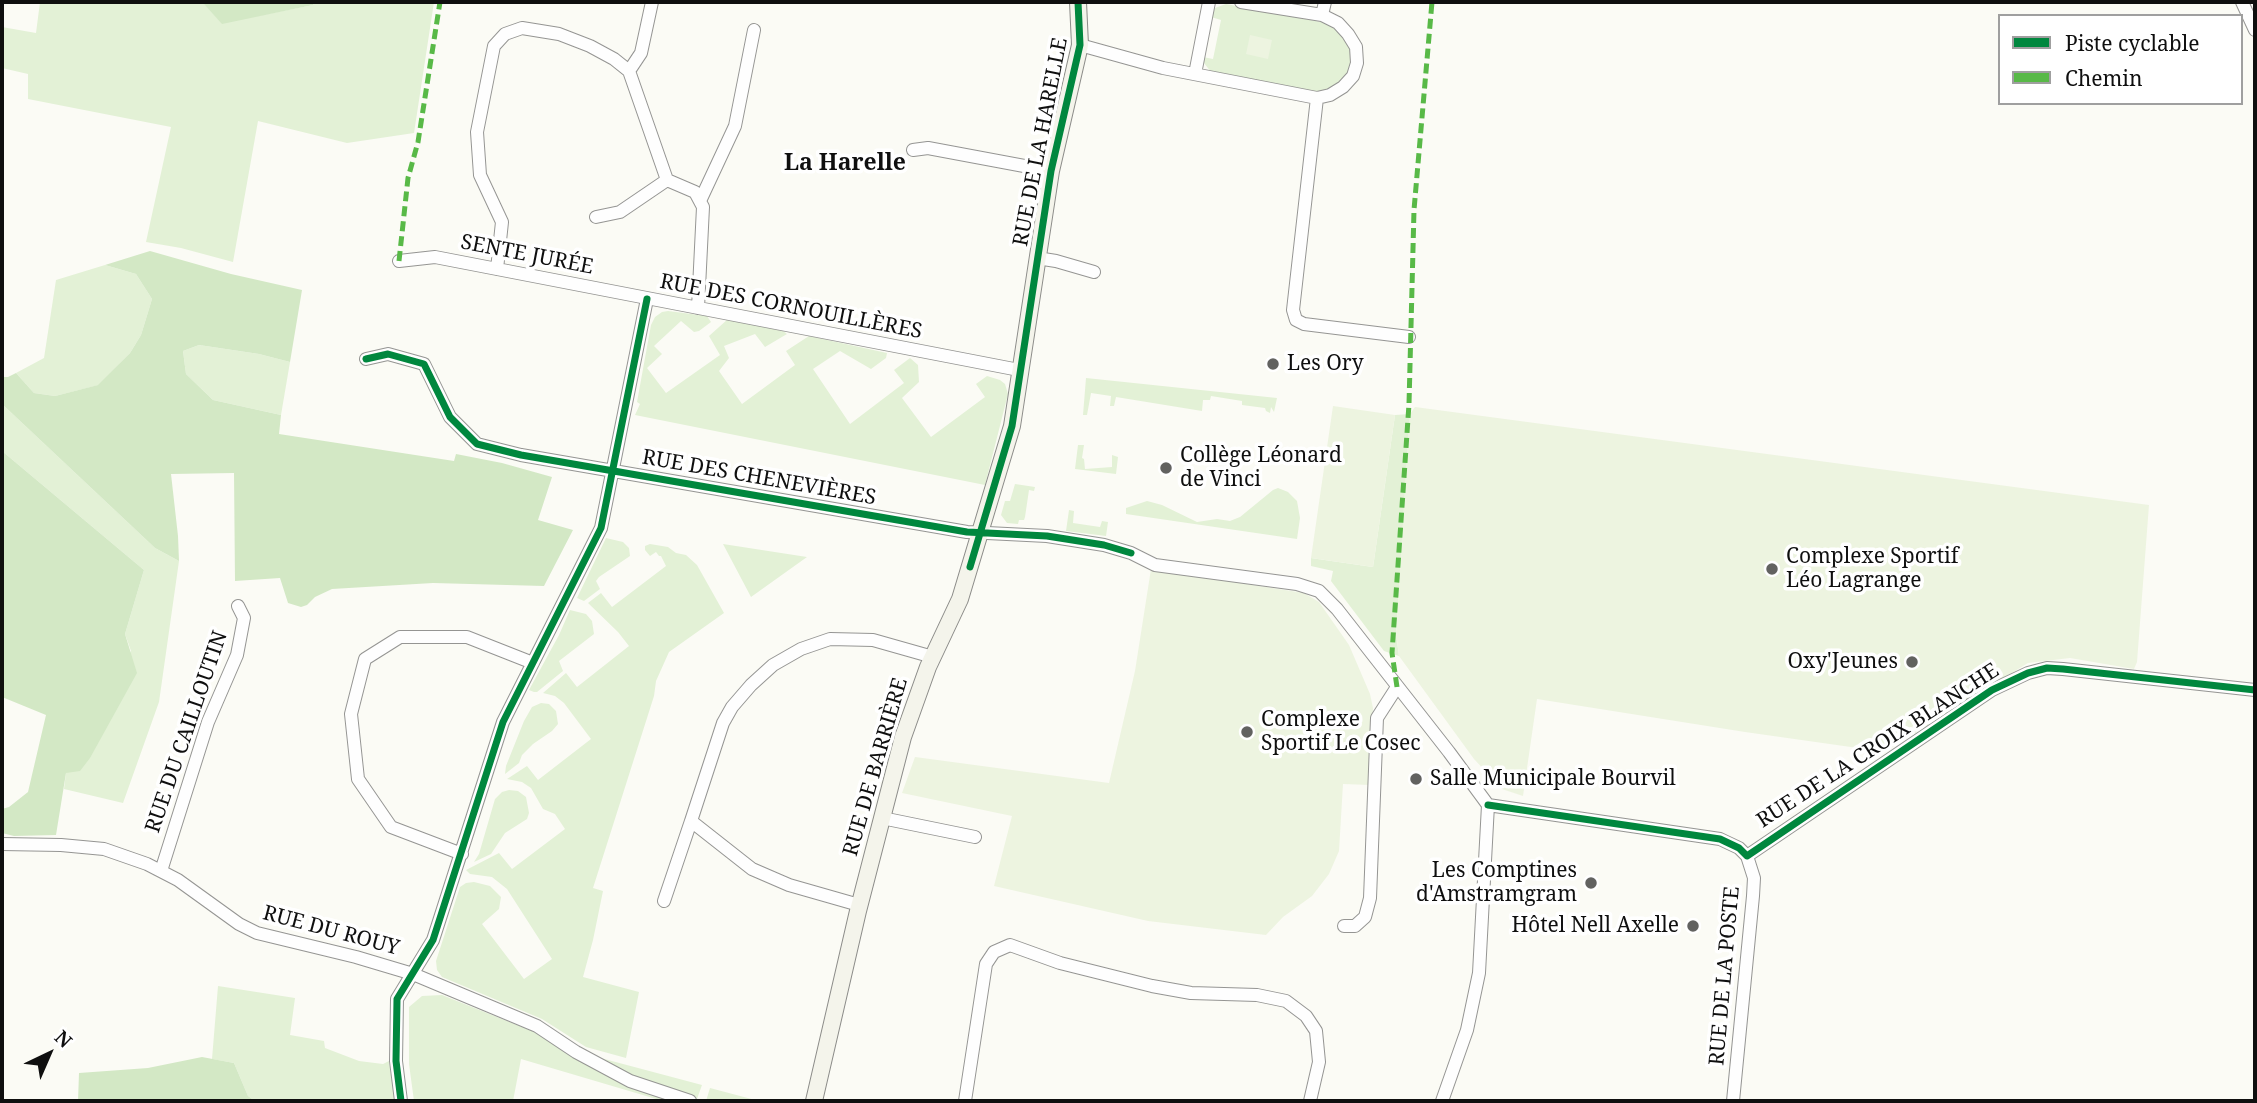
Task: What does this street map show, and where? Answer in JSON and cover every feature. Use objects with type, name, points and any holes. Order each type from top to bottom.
[{"type":"street","points":[[629,71],[641,53],[652,2]]},
{"type":"street","name":"RUE DE LA HARELLE","points":[[1019,370],[1051,171],[1080,45],[1078,2]]},
{"type":"street","points":[[1195,74],[1209,2]]},
{"type":"street","points":[[1080,45],[1163,68],[1317,98],[1330,95],[1343,87],[1353,76],[1357,63],[1356,47],[1338,23],[1322,15],[1241,2]]},
{"type":"street","points":[[1322,15],[1325,2]]},
{"type":"street","points":[[2242,2],[2255,30]]},
{"type":"street","points":[[498,269],[502,222],[480,175],[477,132],[494,46],[505,34],[522,28],[559,34],[590,46],[629,71],[667,180],[695,192],[700,201],[703,207],[698,308]]},
{"type":"street","points":[[700,201],[735,126],[754,30]]},
{"type":"street","points":[[1317,98],[1293,310],[1296,320],[1304,324],[1409,337]]},
{"type":"street","points":[[912,150],[928,148],[1051,171]]},
{"type":"street","points":[[596,217],[620,212],[667,180]]},
{"type":"street","name":"SENTE JURÉE","points":[[399,261],[435,257],[647,299]]},
{"type":"street","points":[[1037,258],[1094,272]]},
{"type":"street","name":"RUE DES CORNOUILLÈRES","points":[[614,471],[647,299],[1019,370]]},
{"type":"street","points":[[366,359],[388,354],[424,364],[450,418],[477,444],[521,455],[614,471]]},
{"type":"street","name":"RUE DE BARRIÈRE","points":[[814,1101],[859,905],[912,706],[960,599],[1012,426],[1019,370]]},
{"type":"street","name":"RUE DES CHENEVIÈRES","points":[[413,974],[433,940],[503,722],[601,528],[614,471],[967,532],[1047,536],[1104,545],[1131,553],[1155,565],[1286,582],[1319,591],[1336,608],[1488,806]]},
{"type":"street","name":"RUE DU CAILLOUTIN","points":[[161,871],[208,722],[237,655],[244,618],[238,606]]},
{"type":"street","points":[[462,854],[391,827],[358,779],[351,714],[365,659],[400,637],[467,637],[533,663]]},
{"type":"street","points":[[664,901],[723,723],[732,707],[773,665],[801,649],[830,639],[873,640],[933,657]]},
{"type":"street","name":"RUE DE LA CROIX BLANCHE","points":[[1488,806],[1720,839],[1739,848],[1747,856],[1992,690],[2028,673],[2047,668],[2063,669],[2255,690]]},
{"type":"street","points":[[1344,926],[1355,926],[1365,918],[1370,898],[1377,718],[1397,687]]},
{"type":"street","points":[[1442,1101],[1467,1030],[1479,973],[1488,806]]},
{"type":"street","points":[[882,818],[975,837]]},
{"type":"street","points":[[691,821],[752,869],[789,885],[859,905]]},
{"type":"street","name":"RUE DU ROUY","points":[[2,844],[104,849],[178,880],[239,924],[257,933],[413,974],[397,999],[396,1061],[401,1101]]},
{"type":"street","name":"RUE DE LA POSTE","points":[[1733,1101],[1753,896],[1754,878],[1747,856]]},
{"type":"street","points":[[965,1101],[986,964],[994,952],[1010,945],[1060,963],[1152,986],[1191,993],[1257,995],[1286,1001],[1306,1016],[1316,1031],[1319,1062],[1310,1101]]},
{"type":"street","points":[[413,974],[537,1026],[576,1052],[630,1081],[690,1101]]},
{"type":"green space","points":[[40,2],[202,2],[222,23],[313,5],[313,2],[434,2],[414,133],[347,143],[258,121],[233,262],[146,242],[171,127],[28,99],[28,74],[2,68],[2,27],[36,33]]},
{"type":"green space","points":[[202,2],[313,2],[313,5],[222,24]]},
{"type":"green space","points":[[1226,4],[1326,23],[1340,30],[1354,52],[1348,76],[1335,88],[1315,92],[1211,72],[1203,57],[1213,59],[1221,20],[1211,17],[1215,8]]},
{"type":"green space","points":[[1250,35],[1272,40],[1268,59],[1246,54]]},
{"type":"green space","points":[[150,251],[231,274],[302,290],[290,362],[259,354],[199,345],[183,351],[186,374],[213,400],[281,415],[279,434],[454,461],[456,454],[552,477],[538,520],[573,530],[544,586],[433,583],[332,589],[301,607],[288,603],[280,578],[235,581],[234,473],[171,474],[179,561],[155,548],[2,404],[2,377],[16,373],[34,393],[55,396],[98,385],[130,353],[141,335],[152,299],[136,274],[105,265]]},
{"type":"green space","points":[[105,265],[136,274],[152,299],[141,335],[130,353],[99,385],[55,396],[34,393],[16,373],[44,358],[56,280]]},
{"type":"green space","points":[[668,311],[707,316],[711,322],[694,332],[681,321],[654,346],[662,354],[647,368],[666,393],[720,355],[709,336],[728,319],[787,334],[765,347],[755,334],[724,346],[729,358],[719,371],[742,404],[795,365],[786,351],[809,336],[887,353],[886,358],[871,369],[840,351],[813,369],[850,424],[904,383],[894,370],[910,358],[918,365],[919,382],[902,398],[931,437],[985,397],[976,384],[987,376],[1000,380],[1005,384],[1008,394],[985,485],[635,415],[640,404],[637,402],[651,325],[655,317]]},
{"type":"green space","points":[[199,345],[259,354],[290,362],[281,415],[213,400],[186,374],[183,351]]},
{"type":"green space","points":[[1086,378],[1277,398],[1274,412],[1271,407],[1270,413],[1265,408],[1242,405],[1242,401],[1211,396],[1210,400],[1203,400],[1202,411],[1116,397],[1114,406],[1110,406],[1111,396],[1091,393],[1087,415],[1083,415]]},
{"type":"green space","points":[[2,404],[155,548],[179,561],[159,702],[123,803],[64,789],[66,773],[131,651],[125,634],[144,570],[2,451]]},
{"type":"green space","points":[[1333,406],[1395,415],[1373,567],[1311,558]]},
{"type":"green space","name":"Complexe Sportif Léo Lagrange","points":[[1415,407],[2149,505],[2137,662],[2134,669],[2070,658],[2028,663],[1875,758],[1872,750],[1537,699],[1523,796],[1502,789],[1474,759],[1399,656],[1396,633],[1410,414]]},
{"type":"green space","points":[[1410,414],[1396,633],[1399,656],[1384,651],[1331,581],[1333,571],[1311,566],[1311,558],[1373,567],[1395,415]]},
{"type":"green space","points":[[1078,445],[1084,445],[1082,458],[1085,469],[1112,467],[1112,455],[1118,457],[1116,474],[1075,469]]},
{"type":"green space","points":[[2,451],[144,570],[125,634],[137,673],[90,758],[80,771],[66,773],[56,835],[14,836],[2,833],[2,809],[9,807],[28,792],[46,715],[2,697]]},
{"type":"green space","points":[[1015,484],[1035,487],[1034,491],[1029,490],[1025,517],[1024,520],[1019,520],[1018,524],[1007,523],[1001,515],[1005,501],[1010,501]]},
{"type":"green space","points":[[1278,488],[1288,492],[1297,501],[1300,518],[1297,539],[1126,514],[1126,508],[1147,501],[1162,505],[1197,522],[1217,519],[1230,521],[1240,517]]},
{"type":"green space","points":[[1069,510],[1074,511],[1073,523],[1100,527],[1102,521],[1108,522],[1106,536],[1066,531]]},
{"type":"green space","points":[[606,538],[623,542],[629,548],[630,556],[599,577],[596,581],[600,589],[584,601],[577,598]]},
{"type":"green space","points":[[650,544],[668,547],[676,553],[686,555],[697,565],[724,613],[669,652],[656,681],[654,696],[593,888],[603,891],[583,977],[639,992],[626,1058],[586,1047],[542,1019],[442,977],[437,970],[436,961],[460,887],[474,882],[490,886],[501,897],[499,909],[482,924],[524,979],[552,959],[507,889],[492,877],[470,874],[466,870],[499,853],[512,869],[565,829],[555,814],[543,809],[531,788],[522,782],[507,779],[527,766],[538,780],[591,739],[564,703],[555,696],[543,693],[566,673],[577,687],[629,646],[588,603],[601,593],[612,607],[666,566],[656,552],[650,556],[645,550],[645,546]]},
{"type":"green space","points":[[723,544],[807,557],[751,597]]},
{"type":"green space","name":"Complexe Sportif Le Cosec","points":[[1151,569],[1304,593],[1319,602],[1349,645],[1370,694],[1373,708],[1370,785],[1343,784],[1339,851],[1329,874],[1312,896],[1283,917],[1266,935],[1148,921],[994,886],[1012,816],[902,793],[915,757],[1109,783],[1135,671]]},
{"type":"green space","points":[[570,610],[586,614],[592,621],[594,634],[559,661],[563,671],[537,692],[529,690],[559,635]]},
{"type":"green space","points":[[541,703],[549,704],[556,711],[558,724],[533,744],[522,755],[519,763],[505,774],[524,721],[532,707]]},
{"type":"green space","points":[[518,791],[526,797],[529,813],[527,819],[505,833],[491,854],[474,862],[479,854],[495,799],[502,792]]},
{"type":"green space","points":[[218,986],[295,998],[290,1035],[324,1041],[325,1048],[359,1061],[383,1064],[389,1061],[395,1101],[255,1101],[248,1096],[234,1063],[212,1059]]},
{"type":"green space","points":[[442,995],[537,1033],[673,1101],[663,1101],[521,1059],[513,1101],[414,1101],[409,1064],[409,1007],[422,996]]},
{"type":"green space","points":[[593,1056],[702,1085],[697,1099],[633,1077]]},
{"type":"green space","points":[[202,1057],[234,1063],[248,1096],[255,1101],[78,1101],[79,1073],[148,1068]]},
{"type":"green space","points":[[710,1088],[759,1101],[706,1101]]},
{"type":"marked path","points":[[399,261],[408,178],[418,142],[440,2]]},
{"type":"marked path","points":[[1397,687],[1392,653],[1409,404],[1414,210],[1432,2]]},
{"type":"cycle path","points":[[970,567],[1012,426],[1051,171],[1080,45],[1078,2]]},
{"type":"cycle path","points":[[401,1101],[396,1061],[397,999],[433,940],[503,722],[601,528],[647,299]]},
{"type":"cycle path","points":[[366,359],[388,354],[424,364],[450,417],[477,444],[521,455],[967,532],[1047,536],[1104,545],[1131,553]]},
{"type":"cycle path","points":[[1488,805],[1720,839],[1739,848],[1747,856],[1992,690],[2028,673],[2047,668],[2063,669],[2255,690]]},
{"type":"place","name":"Les Ory","points":[[1273,364]]},
{"type":"place","name":"Collège Léonard de Vinci","points":[[1166,468]]},
{"type":"place","name":"Complexe Sportif Léo Lagrange","points":[[1772,569]]},
{"type":"place","name":"Oxy'Jeunes","points":[[1912,662]]},
{"type":"place","name":"Complexe Sportif Le Cosec","points":[[1247,732]]},
{"type":"place","name":"Salle Municipale Bourvil","points":[[1416,779]]},
{"type":"place","name":"Les Comptines d'Amstramgram","points":[[1591,883]]},
{"type":"place","name":"Hôtel Nell Axelle","points":[[1693,926]]},
{"type":"district","name":"La Harelle","points":[[845,163]]}]
